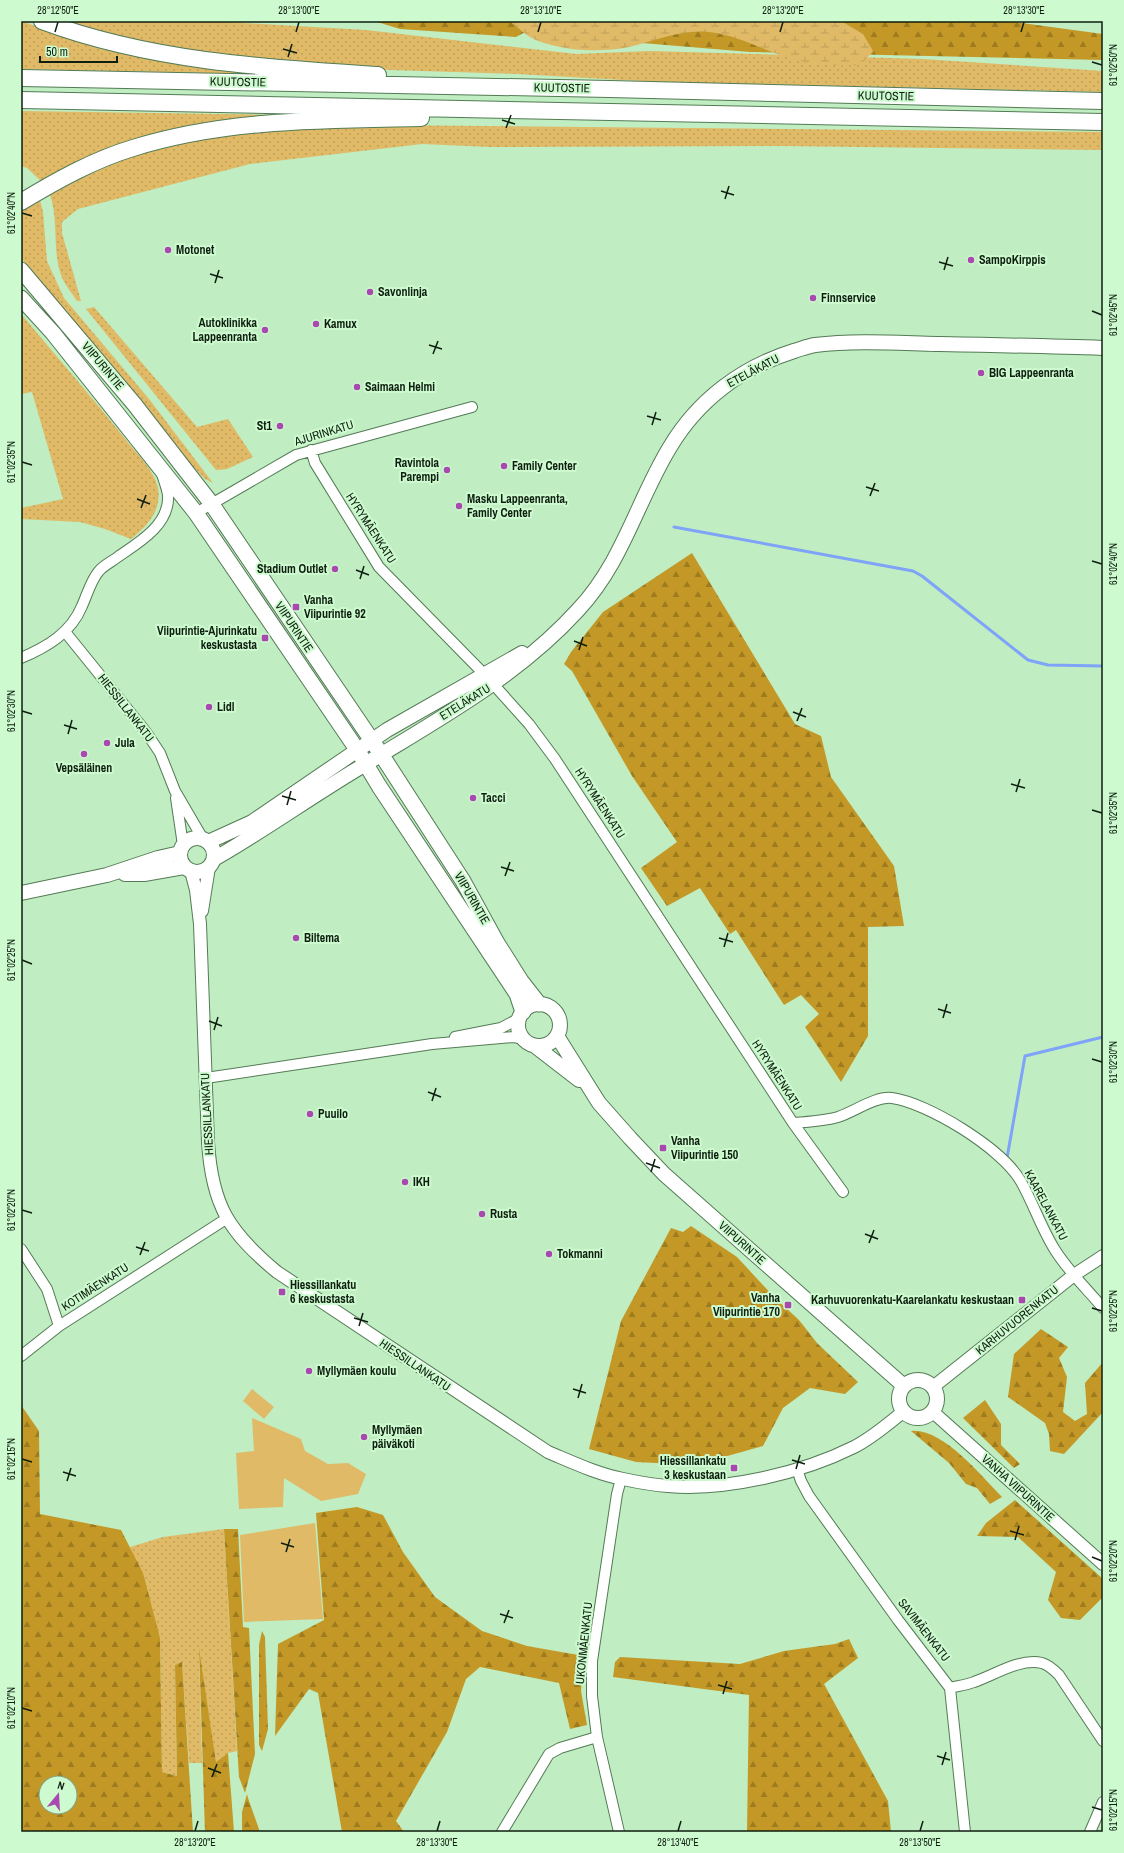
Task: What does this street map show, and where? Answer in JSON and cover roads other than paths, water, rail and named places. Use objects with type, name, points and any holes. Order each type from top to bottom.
[{"type":"highway","points":[[42,21],[121,46],[213,61],[281,69],[609,89]]},
{"type":"highway","name":"KUUTOSTIE","points":[[21,78],[609,89],[1103,101]]},
{"type":"highway","name":"KUUTOSTIE","points":[[21,100],[1103,122]]},
{"type":"highway","points":[[21,202],[60,179],[131,149],[174,137],[236,126],[312,120],[693,114]]},
{"type":"main road","name":"VIIPURINTIE","points":[[21,270],[135,405],[211,503],[381,754],[463,881],[501,949],[539,1004]]},
{"type":"main road","name":"VIIPURINTIE","points":[[21,298],[53,333],[196,513],[362,757],[517,994],[521,1015]]},
{"type":"main road","name":"ETELÄKATU","points":[[362,757],[381,754],[489,680],[535,653],[559,631],[580,608],[611,569],[670,446],[693,415],[716,392],[740,375],[776,357],[813,346],[855,343],[1103,348]]},
{"type":"main road","name":"ETELÄKATU","points":[[362,757],[372,741],[387,730],[489,680]]},
{"type":"main road","points":[[185,859],[189,840],[196,838],[206,841],[252,822],[362,757]]},
{"type":"main road","points":[[21,893],[107,875],[158,858],[185,859],[200,872],[255,835],[362,757]]},
{"type":"main road","points":[[206,841],[214,853],[212,863]]},
{"type":"main road","points":[[539,1004],[551,1008],[558,1018],[559,1030],[557,1036],[544,1046],[529,1043],[518,1025],[521,1015],[533,1005],[539,1004]]},
{"type":"main road","name":"VIIPURINTIE","points":[[557,1036],[590,1090],[630,1138],[664,1174],[904,1386]]},
{"type":"main road","name":"VIIPURINTIE","points":[[529,1043],[560,1064],[590,1090]]},
{"type":"main road","points":[[916,1380],[922,1380],[933,1387],[937,1399],[933,1412],[922,1418],[915,1418],[904,1411],[899,1398],[904,1386],[916,1380]]},
{"type":"street","name":"AJURINKATU","points":[[196,513],[296,455],[472,406]]},
{"type":"street","name":"HYRYMÄENKATU","points":[[311,450],[315,463],[378,567],[489,680],[529,724],[555,759],[793,1123],[843,1192]]},
{"type":"street","points":[[21,658],[39,650],[66,633],[81,611],[95,577],[100,570],[131,548],[161,522],[166,511],[168,495],[160,467]]},
{"type":"street","name":"HIESSILLANKATU","points":[[66,633],[146,732],[160,753],[175,790],[206,841]]},
{"type":"street","name":"HIESSILLANKATU","points":[[175,790],[185,859],[196,890],[200,924],[211,1174],[226,1219],[239,1237],[255,1254],[277,1272],[548,1452],[621,1479],[668,1486],[707,1486],[766,1477],[828,1458],[855,1446],[904,1411]]},
{"type":"street","name":"HIESSILLANKATU","points":[[200,924],[212,863]]},
{"type":"street","points":[[432,1044],[454,1037],[501,1028],[521,1015]]},
{"type":"street","points":[[206,1078],[432,1044],[514,1037],[529,1043]]},
{"type":"street","name":"KAARELANKATU","points":[[793,1123],[838,1117],[872,1102],[891,1098],[917,1106],[947,1120],[979,1140],[1002,1159],[1019,1178],[1055,1250],[1074,1275],[1103,1308]]},
{"type":"street","name":"KOTIMÄENKATU","points":[[21,1356],[59,1326],[226,1219]]},
{"type":"street","points":[[21,1249],[47,1289],[59,1326]]},
{"type":"street","name":"KARHUVUORENKATU","points":[[933,1387],[1074,1275],[1103,1256]]},
{"type":"street","name":"VANHA VIIPURINTIE","points":[[933,1412],[1103,1564]]},
{"type":"street","name":"SAVIMÄENKATU","points":[[797,1468],[801,1481],[809,1496],[898,1620],[950,1688]]},
{"type":"street","name":"UKONMÄENKATU","points":[[619,1832],[597,1737],[592,1696],[592,1661],[617,1494],[621,1479]]},
{"type":"street","points":[[965,1832],[950,1688],[972,1683],[1016,1665],[1032,1662],[1043,1663],[1052,1668],[1059,1675],[1103,1741]]},
{"type":"street","points":[[502,1832],[549,1754],[565,1746],[597,1737]]},
{"type":"street","points":[[1090,1832],[1103,1802]]},
{"type":"waterway","points":[[674,527],[913,571],[922,576],[1028,660],[1048,665],[1103,666]]},
{"type":"waterway","points":[[1007,1158],[1025,1056],[1103,1037]]},
{"type":"place","name":"Motonet","points":[[168,250]]},
{"type":"place","name":"SampoKirppis","points":[[971,260]]},
{"type":"place","name":"Savonlinja","points":[[370,292]]},
{"type":"place","name":"Finnservice","points":[[813,298]]},
{"type":"place","name":"Kamux","points":[[316,324]]},
{"type":"place","name":"Autoklinikka Lappeenranta","points":[[265,330]]},
{"type":"place","name":"BIG Lappeenranta","points":[[981,373]]},
{"type":"place","name":"Saimaan Helmi","points":[[357,387]]},
{"type":"place","name":"St1","points":[[280,426]]},
{"type":"place","name":"Family Center","points":[[504,466]]},
{"type":"place","name":"Ravintola Parempi","points":[[447,470]]},
{"type":"place","name":"Masku Lappeenranta, Family Center","points":[[459,506]]},
{"type":"place","name":"Stadium Outlet","points":[[335,569]]},
{"type":"place","name":"Vanha Viipurintie 92","points":[[296,607]]},
{"type":"place","name":"Viipurintie-Ajurinkatu keskustasta","points":[[265,638]]},
{"type":"place","name":"Lidl","points":[[209,707]]},
{"type":"place","name":"Jula","points":[[107,743]]},
{"type":"place","name":"Vepsäläinen","points":[[84,754]]},
{"type":"place","name":"Tacci","points":[[473,798]]},
{"type":"place","name":"Biltema","points":[[296,938]]},
{"type":"place","name":"Puuilo","points":[[310,1114]]},
{"type":"place","name":"Vanha Viipurintie 150","points":[[663,1148]]},
{"type":"place","name":"IKH","points":[[405,1182]]},
{"type":"place","name":"Rusta","points":[[482,1214]]},
{"type":"place","name":"Tokmanni","points":[[549,1254]]},
{"type":"place","name":"Hiessillankatu 6 keskustasta","points":[[282,1292]]},
{"type":"place","name":"Karhuvuorenkatu-Kaarelankatu keskustaan","points":[[1022,1300]]},
{"type":"place","name":"Vanha Viipurintie 170","points":[[788,1305]]},
{"type":"place","name":"Myllymäen koulu","points":[[309,1371]]},
{"type":"place","name":"Myllymäen päiväkoti","points":[[364,1437]]},
{"type":"place","name":"Hiessillankatu 3 keskustaan","points":[[734,1468]]}]
